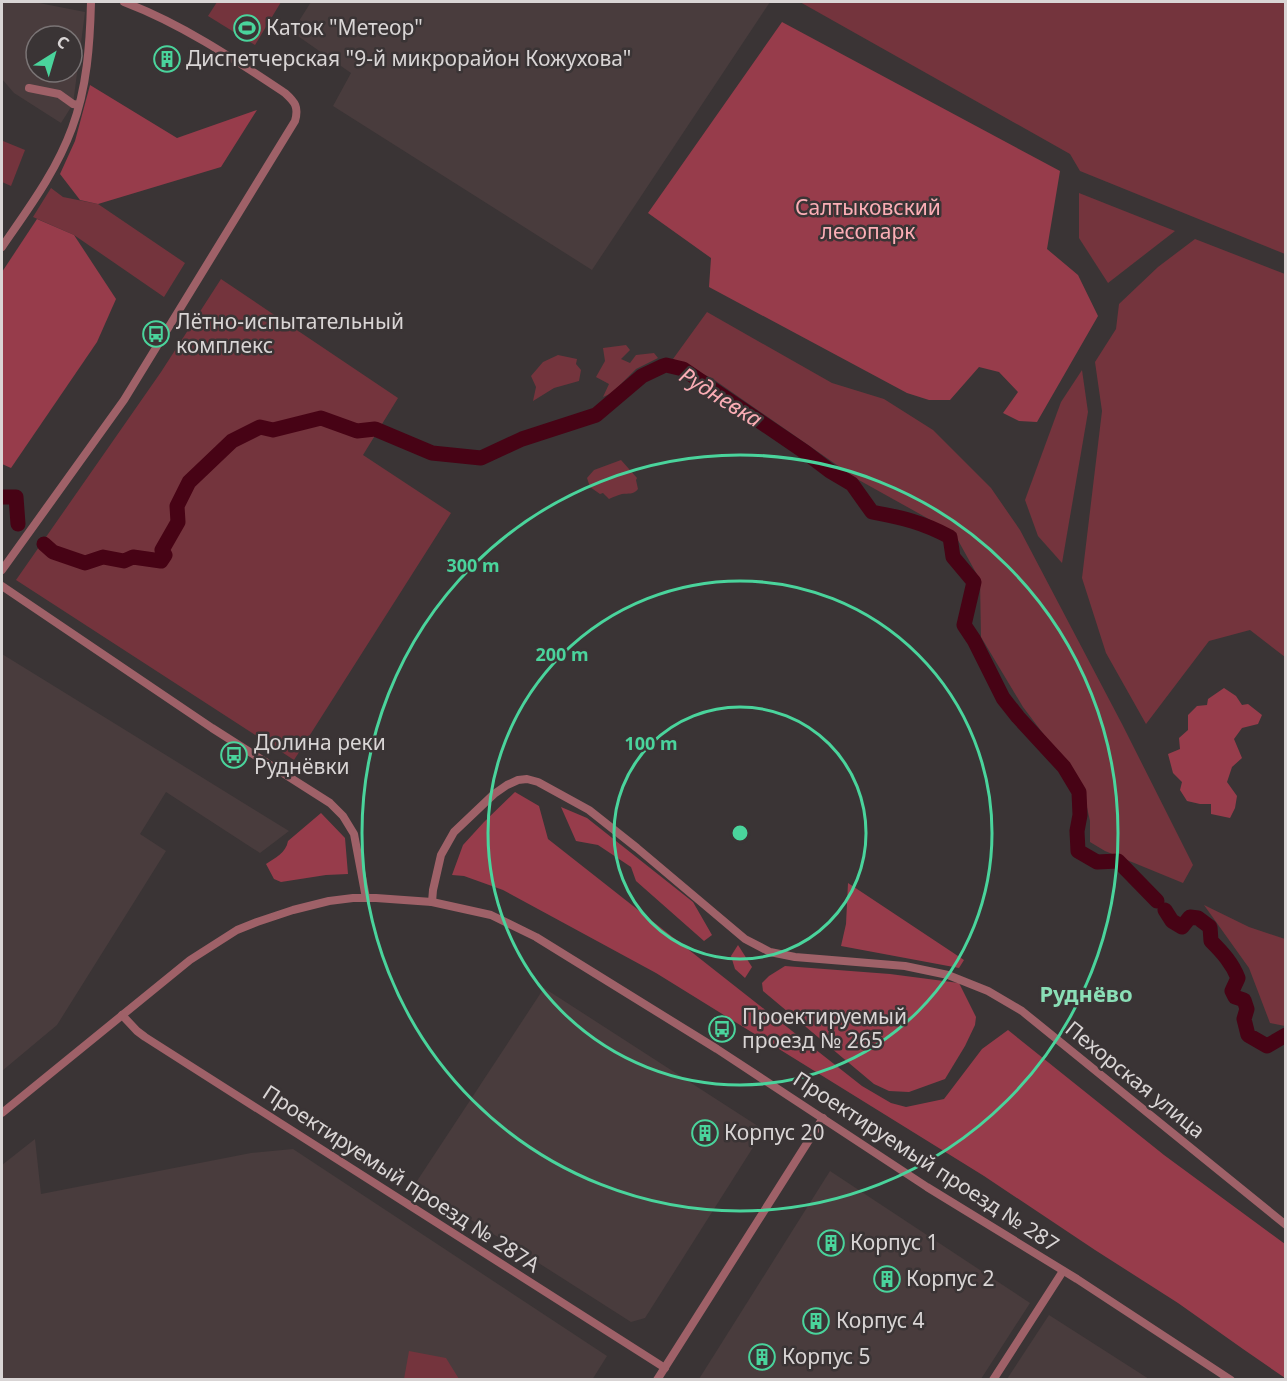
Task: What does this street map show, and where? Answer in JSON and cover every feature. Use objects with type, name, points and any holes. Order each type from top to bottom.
[{"type":"street","points":[[2,247],[51,174],[72,128],[83,90],[88,57],[91,2]]},
{"type":"street","points":[[2,570],[124,400],[295,121],[297,111],[293,100],[285,93],[195,35],[161,17],[124,2]]},
{"type":"street","points":[[29,88],[58,94],[78,105]]},
{"type":"street","points":[[2,586],[210,726],[330,803],[343,816],[354,834],[366,898]]},
{"type":"street","name":"Пехорская улица","points":[[432,902],[441,855],[454,832],[494,794],[507,785],[526,779],[538,782],[589,810],[638,848],[744,939],[770,952],[810,958],[905,966],[948,975],[988,991],[1022,1011],[1286,1225]]},
{"type":"street","name":"Проектируемый проезд № 287","points":[[2,1113],[190,960],[237,930],[293,910],[329,901],[366,898],[432,902],[491,915],[536,937],[700,1039],[927,1187],[1232,1380]]},
{"type":"street","name":"Проектируемый проезд № 287А","points":[[122,1015],[145,1037],[665,1368]]},
{"type":"street","points":[[657,1380],[823,1118]]},
{"type":"street","points":[[993,1380],[1063,1271]]},
{"type":"shaded area","points":[[2,2],[34,2],[85,12],[83,24],[24,24],[24,84],[76,84],[73,104],[61,123],[14,93],[2,79]]},
{"type":"shaded area","name":"Каток \"Метеор\"","points":[[217,2],[281,2],[255,45],[208,16]]},
{"type":"shaded area","points":[[311,2],[770,2],[592,270],[333,106],[351,73],[292,32]]},
{"type":"shaded area","points":[[800,2],[1285,2],[1285,254],[1080,171],[1070,154]]},
{"type":"shaded area","points":[[3,141],[25,150],[11,186],[2,182]]},
{"type":"shaded area","points":[[51,188],[63,197],[98,204],[185,263],[164,297],[74,235],[33,217]]},
{"type":"shaded area","points":[[1079,193],[1175,231],[1108,283],[1079,238]]},
{"type":"shaded area","points":[[1195,239],[1285,274],[1285,657],[1250,630],[1209,641],[1146,724],[1106,653],[1082,578],[1102,411],[1095,362],[1116,329],[1119,304],[1158,267]]},
{"type":"shaded area","points":[[221,279],[398,398],[363,455],[451,513],[294,760],[16,580],[161,372]]},
{"type":"shaded area","points":[[707,312],[832,383],[884,399],[933,430],[991,488],[1020,530],[1193,865],[1183,883],[1105,851],[1090,842],[1090,821],[1082,785],[1023,707],[981,637],[980,580],[954,533],[857,479],[713,379],[673,359]]},
{"type":"shaded area","points":[[626,345],[630,350],[621,359],[630,363],[636,355],[654,353],[658,358],[636,369],[612,393],[603,397],[609,384],[596,377],[605,361],[603,348]]},
{"type":"shaded area","points":[[558,355],[577,359],[576,364],[581,370],[579,381],[554,388],[533,401],[536,387],[531,376],[543,362]]},
{"type":"shaded area","points":[[1082,370],[1088,412],[1062,563],[1038,536],[1025,500],[1061,402]]},
{"type":"shaded area","points":[[621,460],[637,478],[638,489],[636,491],[609,499],[603,493],[600,494],[590,487],[587,478],[594,470]]},
{"type":"shaded area","points":[[2,654],[289,831],[260,853],[166,792],[140,834],[166,851],[57,1025],[2,1071]]},
{"type":"shaded area","points":[[1204,905],[1249,927],[1285,939],[1285,1026],[1270,1023],[1249,968]]},
{"type":"shaded area","points":[[544,988],[764,1130],[645,1318],[631,1322],[415,1184]]},
{"type":"shaded area","points":[[35,1139],[41,1194],[251,1153],[293,1149],[607,1356],[592,1380],[2,1380],[2,1165]]},
{"type":"shaded area","points":[[830,1171],[1030,1303],[981,1379],[699,1379]]},
{"type":"shaded area","points":[[1049,1315],[1149,1379],[1007,1379]]},
{"type":"shaded area","points":[[409,1351],[446,1358],[459,1379],[404,1379]]},
{"type":"green space","name":"Салтыковский лесопарк","points":[[782,22],[1060,171],[1047,249],[1078,275],[1098,316],[1037,422],[1019,421],[1003,413],[1018,392],[999,372],[979,367],[950,400],[929,400],[907,393],[709,287],[711,258],[648,213]]},
{"type":"green space","points":[[90,85],[177,138],[257,110],[221,167],[98,204],[80,200],[60,174],[75,141]]},
{"type":"green space","points":[[37,219],[74,235],[116,299],[97,342],[11,468],[2,464],[2,272]]},
{"type":"green space","points":[[1224,688],[1236,696],[1242,705],[1248,704],[1262,715],[1258,724],[1242,728],[1234,739],[1242,758],[1232,767],[1227,782],[1237,796],[1230,818],[1211,814],[1211,804],[1187,801],[1180,790],[1182,782],[1173,773],[1168,754],[1180,749],[1179,738],[1188,730],[1188,715],[1197,706],[1207,705],[1208,699]]},
{"type":"green space","points":[[515,792],[539,806],[548,839],[862,1086],[891,1103],[906,1107],[944,1099],[982,1049],[1008,1030],[1164,1155],[1285,1244],[1285,1378],[1178,1303],[984,1176],[656,973],[503,890],[464,876],[452,875],[463,845]]},
{"type":"green space","points":[[561,807],[587,818],[693,902],[712,935],[704,941],[636,881],[631,867],[598,845],[576,841]]},
{"type":"green space","points":[[321,813],[345,838],[348,874],[281,882],[274,879],[266,864],[280,855],[288,841]]},
{"type":"green space","points":[[848,883],[964,960],[959,968],[841,946],[846,924]]},
{"type":"green space","points":[[738,945],[752,967],[745,978],[735,969],[731,956]]},
{"type":"green space","points":[[785,966],[890,974],[959,983],[976,1017],[975,1025],[945,1079],[909,1092],[889,1091],[874,1084],[763,991],[762,983]]},
{"type":"waterway","name":"Рудневка","points":[[44,544],[53,552],[85,563],[103,557],[124,561],[133,557],[161,561],[165,555],[162,550],[178,522],[177,506],[189,482],[232,441],[260,427],[273,430],[321,418],[357,431],[375,429],[432,453],[481,458],[522,439],[596,415],[642,376],[663,366],[683,369],[852,484],[872,512],[912,521],[950,537],[953,557],[974,582],[964,625],[1003,698],[1064,767],[1079,792],[1078,851],[1097,862],[1118,861],[1157,901]]},
{"type":"waterway","name":"Рудневка","points":[[2,497],[16,497],[18,524]]},
{"type":"waterway","name":"Рудневка","points":[[1165,910],[1172,921],[1182,927],[1190,917],[1198,918],[1210,927],[1211,941],[1227,958],[1238,978],[1232,991],[1235,997],[1244,1000],[1247,1009],[1244,1019],[1248,1035],[1267,1046],[1286,1035]]},
{"type":"place","name":"Каток \"Метеор\"","points":[[247,28]]},
{"type":"place","name":"Диспетчерская \"9-й микрорайон Кожухова\"","points":[[167,59]]},
{"type":"place","name":"Лётно-испытательный комплекс","points":[[156,334]]},
{"type":"place","name":"Долина реки Руднёвки","points":[[234,755]]},
{"type":"place","name":"Проектируемый проезд № 265","points":[[722,1029]]},
{"type":"place","name":"Корпус 20","points":[[705,1133]]},
{"type":"place","name":"Корпус 1","points":[[831,1243]]},
{"type":"place","name":"Корпус 2","points":[[887,1279]]},
{"type":"place","name":"Корпус 4","points":[[816,1321]]},
{"type":"place","name":"Корпус 5","points":[[762,1357]]},
{"type":"district","name":"Руднёво","points":[[1086,994]]}]
